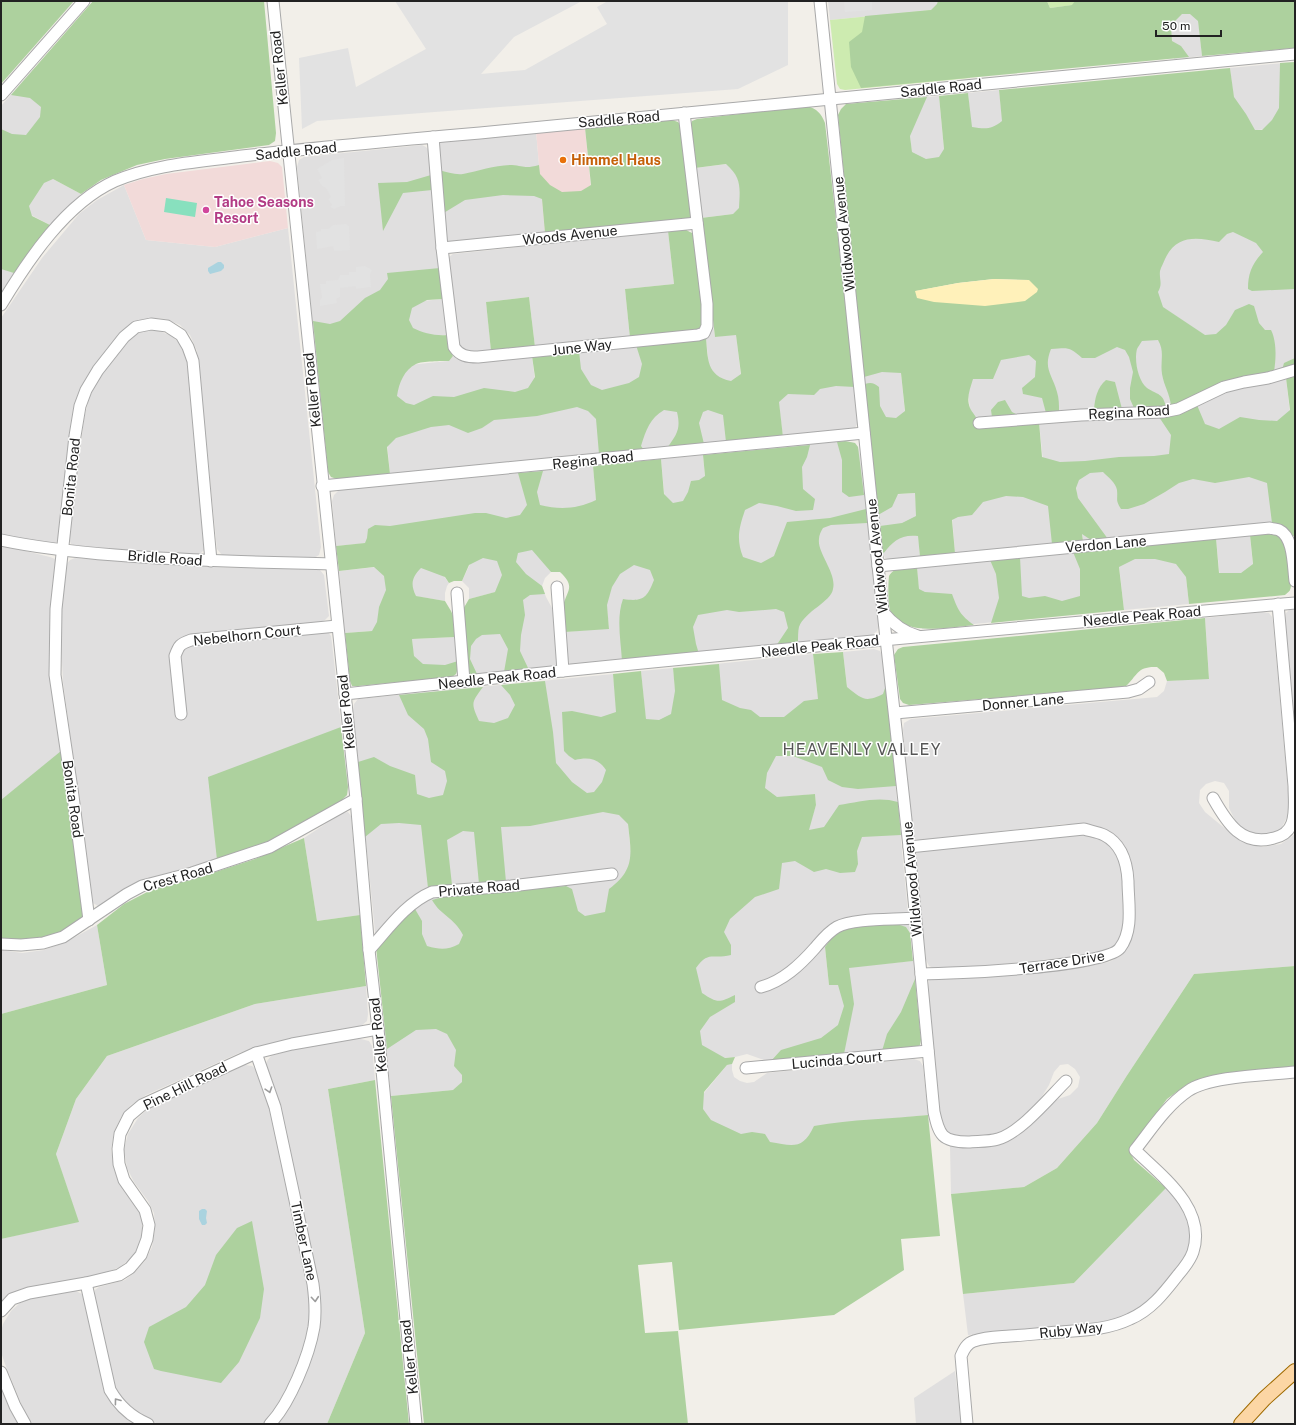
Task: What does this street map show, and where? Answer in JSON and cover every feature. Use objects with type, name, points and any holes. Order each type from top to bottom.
[{"type":"main road","points":[[1241,1424],[1252,1418],[1272,1391],[1295,1371]]},
{"type":"street","points":[[1,95],[84,1]]},
{"type":"street","name":"Keller Road","points":[[272,1],[330,564],[356,799],[369,950],[416,1424]]},
{"type":"street","name":"Wildwood Avenue","points":[[820,1],[864,433],[909,847],[934,1112],[937,1127],[941,1135],[959,1142],[998,1139],[1012,1133],[1027,1121],[1066,1082]]},
{"type":"street","name":"Saddle Road","points":[[1,305],[11,288],[49,236],[72,212],[93,194],[114,182],[141,172],[168,166],[288,151],[1295,54]]},
{"type":"street","name":"June Way","points":[[433,137],[442,248],[454,347],[458,353],[467,357],[485,356],[698,335],[704,333],[707,326],[706,304],[684,113]]},
{"type":"street","name":"Woods Avenue","points":[[442,248],[697,223]]},
{"type":"street","name":"Bonita Road","points":[[89,920],[74,796],[55,675],[56,609],[75,436],[80,406],[84,395],[98,370],[124,337],[136,327],[151,324],[167,326],[181,335],[188,347],[193,361],[211,561]]},
{"type":"street","name":"Regina Road","points":[[979,423],[1081,415],[1163,412],[1178,409],[1224,387],[1268,378],[1295,370]]},
{"type":"street","name":"Regina Road","points":[[322,486],[864,433]]},
{"type":"street","name":"Verdon Lane","points":[[878,566],[1270,528],[1279,530],[1287,536],[1291,550],[1295,581]]},
{"type":"street","name":"Bridle Road","points":[[1,540],[63,550],[211,561],[330,564]]},
{"type":"street","points":[[557,587],[563,671]]},
{"type":"street","points":[[457,593],[464,681]]},
{"type":"street","name":"Needle Peak Road","points":[[345,694],[886,639],[1295,603]]},
{"type":"street","points":[[1213,798],[1224,818],[1239,833],[1253,840],[1267,841],[1283,836],[1292,825],[1295,809],[1294,786],[1278,604]]},
{"type":"street","points":[[883,612],[894,624],[912,634],[920,636]]},
{"type":"street","name":"Nebelhorn Court","points":[[181,714],[175,656],[181,643],[191,640],[337,626]]},
{"type":"street","name":"Donner Lane","points":[[895,713],[1128,692],[1139,689],[1149,682]]},
{"type":"street","name":"Crest Road","points":[[1,944],[21,945],[43,943],[64,937],[127,894],[142,886],[192,873],[270,847],[356,799]]},
{"type":"street","name":"Terrace Drive","points":[[909,847],[1084,829],[1104,835],[1117,845],[1124,857],[1128,869],[1128,924],[1126,938],[1119,950],[1104,957],[1084,961],[963,974],[921,974]]},
{"type":"street","name":"Private Road","points":[[369,950],[411,904],[424,895],[432,892],[507,886],[612,874]]},
{"type":"street","points":[[761,987],[778,981],[789,974],[828,933],[844,924],[916,918]]},
{"type":"street","name":"Pine Hill Road","points":[[1,1311],[12,1299],[29,1293],[86,1283],[119,1275],[130,1268],[141,1255],[147,1239],[149,1225],[146,1210],[124,1180],[119,1164],[118,1149],[120,1134],[129,1116],[142,1105],[256,1053],[321,1038],[378,1029]]},
{"type":"street","name":"Lucinda Court","points":[[746,1068],[928,1051]]},
{"type":"street","name":"Timber Lane","points":[[256,1053],[275,1107],[313,1284],[315,1305],[314,1326],[309,1348],[288,1399],[278,1415],[270,1424]]},
{"type":"street","name":"Ruby Way","points":[[968,1424],[961,1356],[964,1348],[973,1341],[987,1338],[1081,1331],[1105,1327],[1129,1320],[1145,1311],[1159,1299],[1186,1265],[1193,1252],[1196,1236],[1192,1218],[1185,1202],[1170,1184],[1135,1150],[1171,1105],[1189,1090],[1205,1083],[1295,1072]]},
{"type":"street","points":[[86,1283],[110,1390],[117,1402],[128,1413],[148,1424]]},
{"type":"street","points":[[1,1372],[15,1406],[25,1424]]},
{"type":"shaded area","points":[[395,1],[582,1],[514,37],[481,74],[525,70],[607,24],[597,7],[608,1],[788,1],[788,65],[738,89],[317,121],[302,129],[299,58],[348,48],[356,87],[426,49]]},
{"type":"shaded area","points":[[828,1],[963,1],[963,7],[830,20]]},
{"type":"shaded area","points":[[844,1],[872,1],[872,10],[845,12]]},
{"type":"shaded area","points":[[1168,1],[1196,1],[1202,56],[1174,59]]},
{"type":"shaded area","points":[[1295,62],[1295,126],[1238,132],[1230,68]]},
{"type":"shaded area","points":[[35,67],[77,103],[23,163],[81,194],[50,225],[1,199],[1,106]]},
{"type":"shaded area","points":[[999,90],[1006,154],[974,157],[968,93]]},
{"type":"shaded area","points":[[939,96],[945,160],[913,163],[906,99]]},
{"type":"shaded area","points":[[585,128],[595,229],[545,233],[536,131]]},
{"type":"shaded area","points":[[536,131],[545,233],[454,243],[448,242],[445,239],[437,149],[439,143],[444,139]]},
{"type":"shaded area","points":[[422,145],[429,151],[440,268],[391,304],[443,299],[447,335],[315,348],[297,167],[299,160],[304,157]]},
{"type":"shaded area","points":[[344,158],[345,206],[334,209],[330,207],[332,205],[328,199],[331,197],[326,188],[322,186],[318,180],[322,178],[317,169],[332,160]]},
{"type":"shaded area","points":[[270,161],[278,163],[282,167],[288,228],[215,247],[146,240],[124,185],[166,174]]},
{"type":"shaded area","points":[[744,162],[749,212],[701,218],[695,168]]},
{"type":"shaded area","points":[[124,185],[146,240],[215,247],[288,228],[321,547],[319,555],[314,558],[229,556],[222,555],[217,549],[197,351],[190,335],[180,325],[166,319],[150,318],[133,323],[120,333],[78,394],[74,412],[57,542],[52,545],[1,534],[1,318],[42,258],[79,214],[97,200]]},
{"type":"shaded area","points":[[1295,222],[1295,366],[1166,407],[1079,410],[971,418],[964,357],[1114,240]]},
{"type":"shaded area","points":[[346,224],[349,226],[350,250],[334,251],[333,246],[317,249],[316,232],[321,231],[321,229],[328,229],[333,225]]},
{"type":"shaded area","points":[[668,231],[674,284],[625,289],[630,338],[535,347],[529,297],[486,302],[491,351],[466,352],[460,347],[457,340],[448,262],[449,257],[453,254]]},
{"type":"shaded area","points":[[1,244],[26,257],[14,273],[1,295]]},
{"type":"shaded area","points":[[365,266],[372,270],[370,275],[371,287],[356,289],[356,286],[340,288],[340,297],[336,299],[337,303],[320,306],[320,300],[322,297],[320,284],[326,284],[326,281],[338,280],[340,275],[349,275],[349,272],[356,272],[356,267]]},
{"type":"shaded area","points":[[713,324],[715,337],[736,334],[742,385],[726,442],[390,474],[385,422],[389,367],[448,361],[453,356],[461,360],[532,356],[538,406],[579,351],[636,345],[711,388],[706,338],[710,334]]},
{"type":"shaded area","points":[[144,330],[159,331],[172,336],[180,344],[186,355],[189,370],[206,542],[204,550],[200,554],[193,555],[78,547],[71,544],[69,539],[84,419],[89,398],[98,380],[117,354],[131,338]]},
{"type":"shaded area","points":[[900,362],[906,424],[869,428],[863,366]]},
{"type":"shaded area","points":[[853,373],[859,420],[855,428],[848,431],[783,437],[776,382]]},
{"type":"shaded area","points":[[1286,378],[1295,458],[1272,523],[1083,541],[1075,478],[1052,544],[955,553],[950,489],[1045,481],[1039,422],[1172,416],[1177,468],[1197,405],[1228,391]]},
{"type":"shaded area","points":[[845,441],[855,443],[858,447],[860,455],[879,625],[877,631],[871,636],[570,665],[565,632],[609,628],[598,521],[516,529],[551,572],[545,578],[542,586],[553,613],[557,659],[556,666],[552,668],[473,675],[464,636],[507,589],[469,599],[469,588],[462,581],[485,532],[416,539],[449,583],[445,593],[445,601],[408,595],[411,628],[345,633],[339,571],[404,564],[402,540],[336,546],[332,501],[334,495],[339,490],[593,466],[598,520],[666,513],[661,459],[703,455],[708,510],[732,452]]},
{"type":"shaded area","points":[[915,493],[920,557],[885,558],[883,554],[876,496]]},
{"type":"shaded area","points":[[1250,535],[1256,597],[1222,601],[1216,538]]},
{"type":"shaded area","points":[[1182,541],[1189,604],[1124,610],[1117,548]]},
{"type":"shaded area","points":[[1,545],[55,559],[56,567],[50,611],[51,680],[83,905],[1,939]]},
{"type":"shaded area","points":[[1083,551],[1090,613],[922,629],[917,567]]},
{"type":"shaded area","points":[[75,558],[210,567],[320,570],[324,575],[329,616],[325,620],[321,622],[190,636],[174,645],[171,656],[176,691],[176,718],[185,718],[179,655],[181,649],[200,643],[321,631],[328,632],[331,636],[332,643],[348,787],[347,795],[342,800],[299,828],[273,842],[244,852],[146,879],[132,886],[107,904],[98,906],[93,903],[63,682],[61,642],[62,607],[66,565],[70,560]]},
{"type":"shaded area","points":[[1291,608],[1295,608],[1295,725],[1285,620],[1286,613]]},
{"type":"shaded area","points":[[1262,612],[1269,613],[1272,617],[1273,623],[1289,801],[1287,817],[1281,829],[1272,835],[1260,835],[1245,831],[1236,822],[1229,808],[1229,791],[1224,783],[1215,781],[1206,784],[1200,790],[1199,803],[1205,812],[1239,840],[1263,847],[1281,844],[1295,834],[1295,966],[1194,974],[1097,1123],[1057,1168],[1024,1187],[951,1194],[950,1146],[965,1147],[997,1145],[1013,1138],[1028,1127],[1051,1104],[1058,1099],[1070,1095],[1078,1087],[1080,1077],[1075,1069],[1068,1064],[1060,1065],[1054,1072],[1049,1085],[1041,1098],[1020,1121],[1007,1130],[993,1135],[959,1137],[949,1134],[944,1130],[941,1122],[928,991],[929,980],[1078,968],[1109,962],[1122,955],[1128,946],[1133,933],[1131,860],[1127,850],[1118,840],[1083,824],[1065,824],[920,840],[914,839],[903,730],[904,723],[911,719],[1157,697],[1164,691],[1167,681],[1209,678],[1205,618]]},
{"type":"shaded area","points":[[455,637],[458,668],[456,674],[416,681],[412,639]]},
{"type":"shaded area","points":[[874,649],[880,651],[883,657],[910,933],[906,927],[834,935],[825,947],[829,985],[849,967],[913,961],[921,1040],[920,1045],[914,1048],[771,1061],[747,1054],[735,1057],[699,1060],[640,944],[639,937],[515,1084],[391,1096],[384,1024],[460,1017],[378,962],[353,710],[354,704],[358,699],[613,674],[619,735],[647,732],[641,671],[673,668],[679,729],[706,665],[813,654],[820,715],[850,712],[843,652]],"holes":[[[621,751],[752,800],[815,794],[816,805],[808,830],[706,930],[639,937]]]},
{"type":"shaded area","points":[[348,812],[351,816],[360,915],[317,921],[304,838],[342,813]]},
{"type":"shaded area","points":[[1080,834],[1095,836],[1106,842],[1114,849],[1119,857],[1122,870],[1124,908],[1123,932],[1119,943],[1113,948],[1098,954],[948,970],[936,969],[929,966],[926,960],[916,859],[917,853],[921,850]]},
{"type":"shaded area","points":[[97,925],[107,985],[1,1014],[1,950],[22,953],[44,950],[66,942]]},
{"type":"shaded area","points":[[366,986],[368,1014],[367,1021],[361,1026],[291,1038],[239,1053],[146,1095],[131,1105],[121,1117],[114,1132],[111,1150],[114,1167],[120,1184],[135,1203],[142,1216],[140,1246],[131,1258],[120,1267],[105,1273],[83,1278],[27,1288],[11,1294],[1,1304],[1,1239],[78,1221],[56,1154],[76,1099],[107,1056],[255,1004]]},
{"type":"shaded area","points":[[350,1039],[369,1041],[372,1046],[375,1080],[328,1089],[365,1333],[327,1424],[276,1424],[318,1327],[265,1067],[271,1056],[294,1049]]},
{"type":"shaded area","points":[[914,1059],[920,1061],[923,1066],[928,1115],[889,1119],[894,1171],[698,1138],[695,1104],[727,1065],[732,1064],[734,1077],[747,1083],[754,1082],[767,1073]]},
{"type":"shaded area","points":[[245,1065],[252,1066],[257,1070],[272,1109],[311,1295],[311,1318],[302,1355],[284,1397],[276,1412],[264,1424],[159,1424],[138,1416],[124,1405],[112,1385],[94,1296],[95,1290],[99,1287],[125,1280],[135,1272],[145,1261],[152,1247],[155,1230],[154,1213],[148,1201],[134,1182],[127,1168],[124,1149],[128,1134],[138,1118],[150,1107]]},
{"type":"shaded area","points":[[1166,1188],[1180,1202],[1188,1217],[1191,1243],[1187,1252],[1168,1281],[1156,1296],[1138,1309],[1117,1320],[1090,1325],[968,1335],[963,1294],[1074,1283]]},
{"type":"shaded area","points":[[67,1291],[76,1291],[82,1294],[85,1299],[107,1393],[116,1408],[127,1418],[137,1424],[32,1424],[23,1408],[1,1352],[1,1332],[3,1324],[11,1311],[20,1303],[32,1298]]},
{"type":"shaded area","points":[[955,1371],[961,1424],[916,1424],[914,1398]]},
{"type":"shaded area","points":[[1,1386],[11,1410],[19,1424],[1,1424]]},
{"type":"green space","points":[[1,1],[74,1],[1,84]]},
{"type":"green space","points":[[93,1],[264,1],[276,133],[275,141],[269,145],[165,159],[137,165],[101,180],[81,194],[53,179],[44,183],[29,206],[32,216],[50,225],[14,273],[1,269],[1,129],[12,134],[26,135],[40,117],[41,107],[30,98],[11,95]]},
{"type":"green space","points":[[938,1],[1047,1],[1050,8],[1072,5],[1075,1],[1295,1],[1295,48],[1202,56],[1198,21],[1190,14],[1182,14],[1171,25],[1172,41],[1181,46],[1189,57],[861,88],[851,67],[849,42],[862,32],[865,16],[931,10]]},
{"type":"green space","points":[[1047,1],[1075,1],[1073,5],[1050,8]]},
{"type":"green space","points":[[963,7],[970,78],[845,90],[840,89],[837,84],[830,20]]},
{"type":"green space","points":[[1295,62],[1295,289],[1252,291],[1248,289],[1251,269],[1263,252],[1256,243],[1233,232],[1227,234],[1219,242],[1195,239],[1181,242],[1175,246],[1170,251],[1160,269],[1161,284],[1158,292],[1163,307],[1205,335],[1216,334],[1226,325],[1235,310],[1249,304],[1254,306],[1259,323],[1265,330],[1271,330],[1273,335],[1276,351],[1274,372],[1171,406],[1162,374],[1162,353],[1160,344],[1158,340],[1142,341],[1136,354],[1136,364],[1139,375],[1147,388],[1162,397],[1166,407],[1134,408],[1130,399],[1130,388],[1133,372],[1129,357],[1125,350],[1117,347],[1095,358],[1082,358],[1074,351],[1061,348],[1051,349],[1048,362],[1049,371],[1058,394],[1059,411],[1046,413],[1042,398],[1023,394],[1022,388],[1035,377],[1036,361],[1029,355],[1001,360],[993,379],[973,379],[968,401],[977,422],[1039,422],[1042,457],[1060,462],[1119,457],[1154,456],[1169,454],[1171,435],[1159,417],[1179,414],[1197,405],[1205,424],[1219,429],[1240,417],[1277,421],[1290,410],[1286,378],[1295,375],[1295,536],[1293,536],[1284,527],[1272,523],[1267,483],[1249,477],[1215,483],[1193,479],[1179,483],[1144,504],[1128,509],[1121,509],[1117,501],[1116,487],[1112,480],[1103,472],[1090,473],[1079,480],[1076,488],[1078,498],[1108,539],[1091,540],[1082,534],[1083,541],[1052,544],[1048,506],[1023,497],[1006,496],[983,502],[972,515],[958,517],[952,520],[955,553],[920,557],[918,536],[907,536],[898,539],[890,545],[883,554],[880,526],[902,523],[916,516],[915,493],[898,494],[892,507],[878,515],[865,384],[872,383],[879,387],[880,406],[886,417],[896,418],[905,411],[901,373],[882,372],[864,377],[838,115],[841,109],[846,104],[927,97],[910,136],[912,152],[926,159],[939,157],[944,149],[939,96],[968,93],[972,127],[988,128],[1002,121],[999,90],[1230,68],[1234,97],[1255,130],[1262,130],[1272,120],[1279,108],[1280,63]],"holes":[[[994,279],[1029,280],[916,291],[958,283]]]},
{"type":"green space","points":[[807,106],[818,112],[825,123],[855,387],[836,386],[820,389],[814,395],[788,394],[779,402],[783,437],[726,442],[723,415],[708,410],[703,412],[699,423],[704,444],[667,448],[676,435],[679,423],[677,412],[664,410],[655,417],[649,425],[641,446],[644,450],[599,454],[596,419],[588,411],[577,407],[537,416],[494,420],[482,428],[468,433],[449,425],[431,427],[396,438],[387,447],[390,474],[337,479],[331,477],[328,472],[313,321],[330,324],[340,321],[365,298],[380,290],[388,279],[387,273],[440,268],[443,299],[427,300],[412,308],[409,320],[413,328],[417,330],[434,335],[447,335],[448,347],[453,356],[449,361],[432,361],[416,364],[405,373],[399,386],[397,396],[406,403],[414,405],[433,396],[454,397],[484,388],[515,392],[528,388],[535,377],[532,356],[579,351],[581,369],[591,385],[602,390],[629,383],[639,377],[642,364],[636,345],[706,338],[708,359],[717,375],[723,379],[731,381],[741,374],[736,335],[715,337],[701,218],[733,214],[739,208],[739,184],[735,174],[726,164],[695,168],[690,126],[692,121],[697,119]]},
{"type":"green space","points":[[672,120],[678,122],[681,126],[691,217],[689,221],[545,233],[542,199],[534,196],[503,195],[465,200],[442,214],[439,170],[460,174],[499,166],[512,165],[527,167],[539,165],[540,174],[550,185],[562,192],[581,191],[591,185],[585,128]]},
{"type":"green space","points":[[431,175],[432,190],[403,193],[383,231],[378,183],[407,182]]},
{"type":"green space","points":[[166,198],[197,203],[195,217],[164,212]]},
{"type":"green space","points":[[686,230],[692,233],[695,239],[703,317],[702,325],[699,330],[630,338],[625,289],[674,284],[668,231]]},
{"type":"green space","points":[[529,297],[535,347],[491,351],[486,302]]},
{"type":"green space","points":[[1295,358],[1295,366],[1282,370],[1284,363]]},
{"type":"green space","points":[[1106,380],[1115,382],[1122,409],[1094,409],[1097,393],[1100,386]]},
{"type":"green space","points":[[1005,400],[1012,412],[1018,415],[992,417],[991,410],[998,402]]},
{"type":"green space","points":[[845,441],[855,443],[858,447],[864,495],[849,497],[842,492],[842,460],[837,442]]},
{"type":"green space","points":[[810,445],[807,457],[802,467],[803,489],[815,499],[813,510],[796,511],[759,503],[745,510],[739,534],[743,557],[761,563],[774,556],[787,522],[830,518],[866,509],[867,523],[831,525],[823,528],[819,538],[819,545],[832,576],[833,589],[828,598],[802,621],[799,627],[798,642],[776,646],[788,628],[784,612],[776,609],[739,612],[727,610],[698,615],[693,627],[699,654],[622,661],[619,622],[623,599],[635,600],[646,595],[654,580],[650,570],[634,565],[620,574],[612,587],[607,605],[609,629],[565,632],[563,606],[569,589],[568,581],[560,572],[551,572],[532,550],[518,553],[516,562],[526,574],[542,586],[545,594],[530,595],[523,600],[525,615],[521,635],[520,651],[529,670],[504,672],[508,649],[500,634],[482,635],[476,639],[471,646],[470,659],[477,674],[473,675],[469,673],[462,611],[469,599],[495,592],[502,575],[497,561],[483,558],[469,565],[462,581],[454,581],[449,583],[445,577],[421,568],[413,581],[413,588],[416,596],[445,601],[454,618],[455,637],[412,639],[414,656],[423,664],[445,665],[458,661],[456,674],[452,677],[352,686],[350,681],[345,633],[372,631],[377,622],[379,607],[386,590],[384,576],[374,567],[339,571],[336,546],[365,543],[368,529],[375,525],[390,526],[475,513],[486,513],[506,518],[520,515],[527,505],[518,473],[543,471],[537,492],[540,505],[555,508],[575,507],[596,500],[593,466],[661,459],[664,494],[673,503],[683,501],[688,492],[691,481],[699,480],[705,476],[703,455]]},
{"type":"green space","points":[[1269,533],[1277,535],[1283,540],[1290,565],[1291,586],[1290,590],[1285,595],[1189,604],[1186,577],[1176,564],[1155,559],[1135,559],[1119,567],[1124,610],[991,623],[999,598],[996,574],[990,560],[1020,557],[1022,596],[1029,598],[1045,596],[1062,601],[1080,596],[1080,569],[1073,552],[1216,538],[1219,573],[1241,573],[1253,564],[1250,535]]},
{"type":"green space","points":[[917,567],[919,589],[925,592],[952,594],[960,612],[974,625],[941,629],[915,628],[896,619],[889,606],[889,576],[898,569]]},
{"type":"green space","points":[[1205,618],[1209,679],[1167,681],[1164,673],[1157,667],[1150,667],[1138,672],[1125,687],[909,705],[903,703],[900,699],[894,655],[898,649],[903,647]]},
{"type":"green space","points":[[843,652],[847,687],[856,694],[860,697],[868,699],[877,697],[883,694],[886,685],[896,786],[858,789],[842,787],[828,780],[822,767],[793,756],[776,756],[767,773],[765,788],[777,797],[815,794],[816,805],[809,830],[824,827],[839,805],[876,800],[891,800],[898,802],[901,835],[862,837],[857,851],[858,864],[855,872],[840,873],[826,869],[814,872],[795,861],[782,863],[779,889],[755,897],[730,919],[724,932],[731,945],[731,955],[708,957],[700,962],[696,968],[702,993],[711,999],[718,1001],[735,995],[735,1002],[710,1017],[700,1031],[702,1045],[725,1058],[735,1057],[732,1064],[727,1065],[704,1092],[703,1109],[711,1120],[741,1134],[752,1132],[765,1134],[770,1142],[785,1145],[801,1143],[810,1134],[814,1126],[857,1120],[928,1115],[940,1236],[901,1239],[904,1270],[834,1315],[679,1330],[672,1262],[638,1265],[645,1333],[678,1331],[688,1424],[424,1424],[391,1096],[453,1090],[462,1082],[462,1075],[454,1066],[456,1050],[447,1034],[436,1029],[416,1030],[387,1049],[376,947],[407,913],[415,909],[422,921],[422,934],[427,946],[444,949],[459,944],[463,935],[456,924],[439,910],[432,900],[443,897],[566,886],[572,889],[578,911],[585,916],[605,912],[609,889],[618,882],[628,867],[630,860],[630,844],[628,824],[619,815],[603,812],[530,826],[501,827],[506,882],[479,884],[474,832],[463,831],[447,840],[452,885],[428,888],[421,825],[399,823],[381,824],[365,837],[358,762],[374,757],[390,766],[415,775],[417,794],[429,798],[443,795],[447,781],[445,771],[431,762],[428,739],[424,729],[408,715],[399,695],[483,687],[474,700],[474,707],[479,721],[494,723],[508,718],[515,705],[510,695],[501,685],[545,681],[556,763],[572,782],[587,793],[594,792],[602,782],[606,770],[600,763],[592,759],[575,760],[564,751],[562,712],[572,711],[601,717],[616,712],[613,674],[641,671],[646,719],[659,720],[671,714],[675,691],[673,668],[719,664],[722,700],[740,708],[751,710],[760,717],[784,717],[804,701],[818,699],[813,654]]},
{"type":"green space","points":[[341,727],[348,787],[347,795],[342,800],[299,828],[273,842],[217,860],[208,777]]},
{"type":"green space","points":[[61,751],[84,913],[81,919],[68,928],[51,936],[31,940],[1,939],[1,800]]},
{"type":"green space","points":[[304,838],[317,921],[360,915],[366,986],[255,1004],[107,1056],[76,1099],[56,1154],[79,1222],[1,1239],[1,1014],[107,985],[97,925],[124,904],[155,888],[206,875],[255,859]]},
{"type":"green space","points":[[897,924],[906,927],[910,933],[913,961],[849,968],[854,1004],[844,1054],[771,1061],[781,1050],[821,1038],[838,1025],[844,1006],[838,985],[829,985],[825,947],[833,937],[848,927]]},
{"type":"green space","points":[[1295,966],[1295,1067],[1208,1076],[1186,1085],[1167,1099],[1132,1146],[1130,1152],[1134,1160],[1166,1188],[1074,1283],[963,1294],[951,1194],[1024,1187],[1057,1168],[1097,1123],[1194,974]]},
{"type":"green space","points":[[915,979],[921,1040],[920,1045],[914,1048],[882,1051],[887,1034],[901,1012]]},
{"type":"green space","points":[[375,1080],[409,1424],[327,1424],[365,1333],[328,1089]]},
{"type":"green space","points":[[252,1221],[264,1289],[260,1318],[239,1362],[221,1383],[154,1369],[144,1342],[149,1327],[186,1307],[205,1285],[216,1255],[237,1228]]},
{"type":"sand","points":[[994,279],[1029,280],[1038,289],[1037,292],[1025,301],[985,306],[934,302],[917,298],[915,291],[958,283]]},
{"type":"water","points":[[218,262],[221,262],[224,265],[224,268],[221,271],[210,274],[208,268]]},
{"type":"water","points":[[202,1209],[207,1211],[207,1223],[205,1225],[202,1225],[199,1219],[199,1211]]},
{"type":"place","name":"Himmel Haus","points":[[563,160]]},
{"type":"place","name":"Tahoe Seasons Resort","points":[[206,210]]},
{"type":"district","name":"HEAVENLY VALLEY","points":[[862,749]]}]
